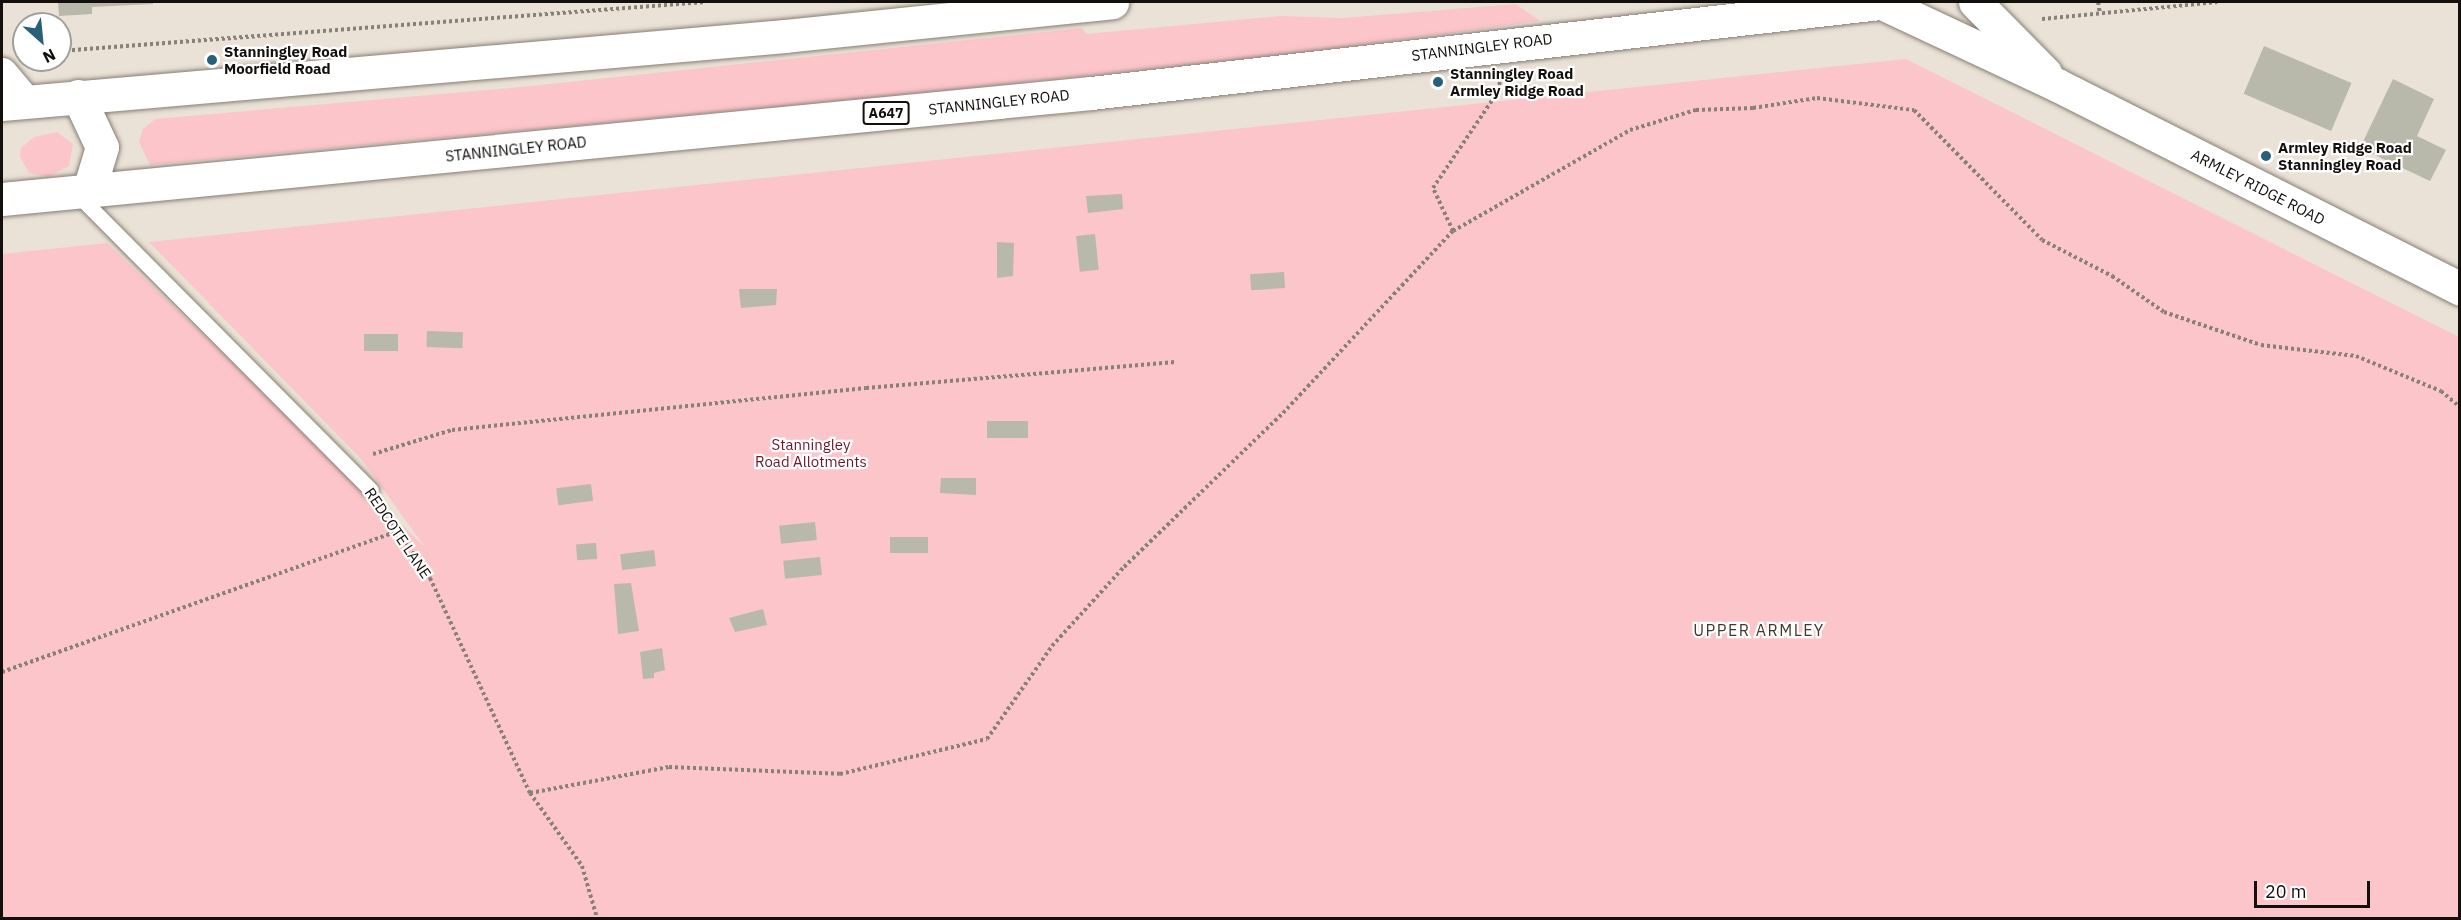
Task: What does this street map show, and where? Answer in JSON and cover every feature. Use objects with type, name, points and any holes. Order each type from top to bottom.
[{"type":"main road","points":[[13,102],[785,36],[1112,2]]},
{"type":"main road","name":"ARMLEY RIDGE ROAD","points":[[1884,2],[2057,85],[2460,289]]},
{"type":"main road","name":"STANNINGLEY ROAD","points":[[6,189],[82,191],[1091,93],[1756,7],[1884,2]]},
{"type":"main road","name":"ARMLEY RIDGE ROAD","points":[[1975,2],[2057,85]]},
{"type":"main road","points":[[78,96],[102,147],[82,191]]},
{"type":"street","points":[[2,74],[13,102]]},
{"type":"lane","name":"REDCOTE LANE","points":[[82,191],[371,490]]},
{"type":"path","points":[[72,50],[705,2]]},
{"type":"path","points":[[2098,2],[2100,13]]},
{"type":"path","points":[[1453,231],[1432,188],[1495,96]]},
{"type":"path","points":[[530,793],[669,767],[840,774],[987,739],[1052,646],[1124,567],[1283,413],[1453,231],[1630,130],[1696,110],[1753,108],[1817,98],[1914,110],[2042,240],[2112,276],[2164,312],[2261,345],[2356,356],[2441,391],[2460,407]]},
{"type":"path","points":[[349,468],[381,450],[452,430],[866,388],[1175,362]]},
{"type":"path","name":"REDCOTE LANE","points":[[371,490],[430,578],[530,793],[582,866],[597,918]]},
{"type":"path","points":[[2,672],[398,531]]},
{"type":"green space","points":[[1516,4],[1540,21],[1302,53],[884,97],[150,165],[139,142],[143,129],[155,119],[521,87],[1082,28],[1086,34],[1281,16],[1343,18]]},
{"type":"green space","name":"Stanningley Road Allotments","points":[[1906,59],[2459,337],[2459,918],[2,918],[2,254],[107,243],[425,547],[362,460],[149,242]]},
{"type":"green space","points":[[57,132],[73,144],[69,166],[48,177],[29,173],[20,157],[21,148],[34,137]]},
{"type":"building","points":[[58,2],[153,2],[153,4],[92,7],[92,14],[72,15],[72,12],[59,12]]},
{"type":"building","points":[[2264,46],[2351,83],[2331,131],[2244,94]]},
{"type":"building","points":[[2393,79],[2434,99],[2417,136],[2446,150],[2430,181],[2360,148]]},
{"type":"building","points":[[1122,194],[1123,209],[1088,213],[1086,196]]},
{"type":"building","points":[[1095,234],[1099,270],[1080,272],[1076,236]]},
{"type":"building","points":[[997,242],[1014,243],[1013,276],[997,278]]},
{"type":"building","points":[[1284,272],[1285,288],[1251,290],[1250,274]]},
{"type":"building","points":[[739,289],[777,289],[776,305],[741,308]]},
{"type":"building","points":[[427,331],[463,332],[462,348],[426,347]]},
{"type":"building","points":[[364,334],[398,334],[398,351],[364,351]]},
{"type":"building","points":[[987,421],[1028,421],[1028,438],[987,438]]},
{"type":"building","points":[[941,478],[976,478],[976,495],[940,493]]},
{"type":"building","points":[[591,484],[593,501],[558,505],[556,488]]},
{"type":"building","points":[[815,522],[817,540],[781,544],[779,526]]},
{"type":"building","points":[[890,537],[928,537],[928,553],[890,553]]},
{"type":"building","points":[[596,543],[597,559],[577,560],[576,544]]},
{"type":"building","points":[[654,550],[656,566],[622,570],[620,554]]},
{"type":"building","points":[[820,557],[822,575],[785,579],[783,561]]},
{"type":"building","points":[[631,583],[639,631],[618,634],[614,584]]},
{"type":"building","points":[[763,609],[767,625],[735,632],[729,618]]},
{"type":"building","points":[[662,648],[665,670],[654,673],[654,678],[643,679],[640,652]]},
{"type":"place","name":"Stanningley Road Moorfield Road","points":[[212,60]]},
{"type":"place","name":"Stanningley Road Armley Ridge Road","points":[[1438,82]]},
{"type":"place","name":"Armley Ridge Road Stanningley Road","points":[[2266,156]]},
{"type":"district","name":"UPPER ARMLEY","points":[[1759,630]]}]
